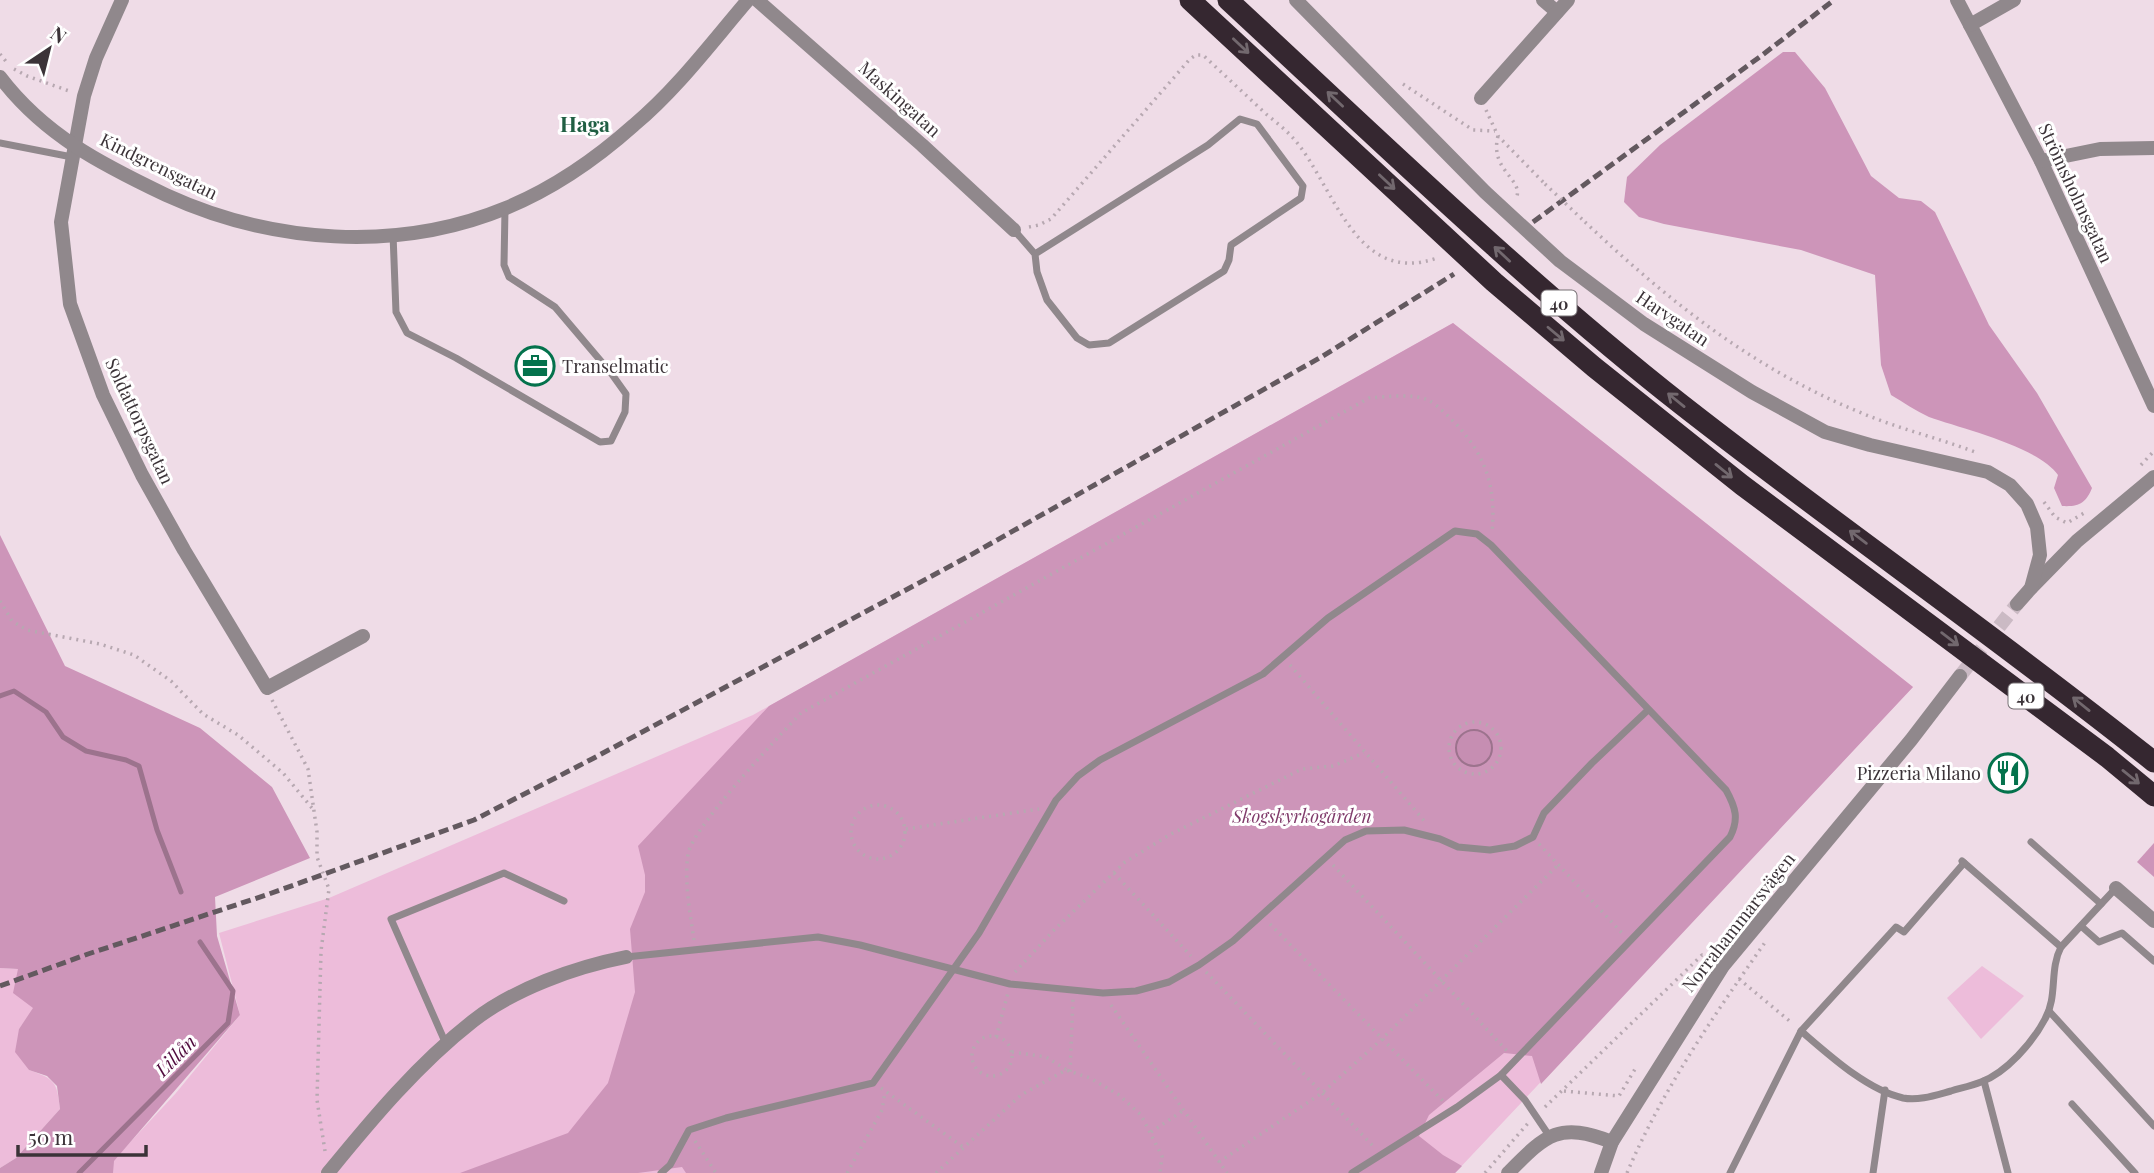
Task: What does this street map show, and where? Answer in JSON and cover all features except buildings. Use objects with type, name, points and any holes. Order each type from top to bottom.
[{"type":"highway","name":"40","points":[[1191,0],[1494,282],[1594,367],[1742,485],[2107,757],[2154,796]]},
{"type":"highway","name":"40","points":[[1228,0],[1513,263],[1606,343],[1692,412],[2058,686],[2154,762]]},
{"type":"street","name":"Soldattorpsgatan","points":[[122,0],[96,58],[84,96],[73,152],[61,222],[69,304],[103,395],[166,518],[267,688]]},
{"type":"street","name":"Kindgrensgatan","points":[[0,76],[14,96],[73,152],[228,219],[295,233],[354,236],[393,234],[461,222],[505,208],[555,182],[611,145],[652,110],[748,0]]},
{"type":"street","name":"Maskingatan","points":[[757,0],[1014,230]]},
{"type":"street","name":"Harvgatan","points":[[1296,0],[1485,192],[1560,261],[1644,324],[1752,392],[1825,432],[1988,472],[2010,485],[2027,504],[2037,527],[2040,555],[2031,588]]},
{"type":"street","points":[[1543,0],[1557,12]]},
{"type":"street","points":[[1480,98],[1568,0]]},
{"type":"street","name":"Strömsholmsgatan","points":[[1957,0],[2041,161],[2154,406]]},
{"type":"street","points":[[1970,25],[2014,0]]},
{"type":"street","points":[[2041,161],[2100,149],[2154,148]]},
{"type":"street","points":[[2017,604],[2077,541],[2154,477]]},
{"type":"street","points":[[267,688],[363,636]]},
{"type":"street","name":"Norrahammarsvägen","points":[[1601,1173],[1612,1142],[1723,966],[1911,740],[1960,676]]},
{"type":"street","points":[[2116,888],[2154,921]]},
{"type":"street","points":[[328,1168],[376,1113],[474,1020],[547,981],[590,964],[626,957]]},
{"type":"street","points":[[1508,1173],[1536,1145],[1560,1131],[1585,1133],[1612,1142]]},
{"type":"lane","points":[[1014,230],[1035,254],[1037,272],[1047,300],[1077,338],[1089,345],[1109,343],[1224,271],[1231,245],[1301,198],[1303,186],[1257,124],[1240,119],[1208,145],[1035,254]]},
{"type":"lane","points":[[0,143],[73,152]]},
{"type":"lane","points":[[393,234],[396,312],[407,333],[600,442],[611,441],[625,412],[626,394],[555,307],[509,277],[504,265],[505,208]]},
{"type":"lane","points":[[661,1173],[670,1165],[689,1130],[726,1118],[873,1083],[979,933],[1051,807],[1078,776],[1100,760],[1263,674],[1328,618],[1455,531],[1477,534],[1491,545],[1726,790],[1735,805],[1737,823],[1730,837],[1501,1075],[1452,1110],[1352,1173]]},
{"type":"lane","points":[[626,957],[818,937],[860,944],[952,971],[1010,984],[1103,993],[1136,991],[1169,982],[1199,965],[1233,941],[1345,840],[1366,831],[1404,830],[1440,839],[1458,847],[1490,850],[1515,846],[1533,837],[1544,813],[1648,710]]},
{"type":"lane","points":[[2031,842],[2101,904]]},
{"type":"lane","points":[[1730,1173],[1801,1031],[1896,926],[1904,932],[1963,862],[2060,947]]},
{"type":"lane","points":[[446,1044],[391,919],[504,873],[564,901]]},
{"type":"lane","points":[[1801,1031],[1833,1059],[1885,1090],[1906,1098],[1927,1097],[1984,1082],[2028,1045],[2049,1011],[2054,989],[2056,957],[2060,947],[2116,888]]},
{"type":"lane","points":[[2081,926],[2099,942],[2122,933],[2154,961]]},
{"type":"lane","points":[[2049,1011],[2154,1126]]},
{"type":"lane","points":[[1501,1075],[1525,1100],[1550,1137]]},
{"type":"lane","points":[[1984,1082],[2008,1173]]},
{"type":"lane","points":[[1873,1173],[1885,1090]]},
{"type":"lane","points":[[2072,1104],[2135,1173]]},
{"type":"path","points":[[0,54],[9,66],[27,76],[84,96]]},
{"type":"path","points":[[1014,230],[1039,225],[1051,219],[1190,59],[1203,55],[1295,139],[1361,242],[1373,252],[1401,262],[1420,264],[1437,257]]},
{"type":"path","points":[[1396,79],[1473,130],[1497,134]]},
{"type":"path","points":[[1480,98],[1497,134],[1545,184],[1634,268],[1686,312],[1752,358],[1863,414],[1976,452]]},
{"type":"path","points":[[1497,134],[1494,149],[1498,161],[1518,188],[1518,196],[1513,204]]},
{"type":"path","points":[[696,951],[687,879],[688,852],[706,823],[767,748],[801,713],[1370,398],[1403,396],[1428,400],[1474,443],[1487,471],[1494,506],[1491,545]]},
{"type":"path","points":[[2041,497],[2055,517],[2067,523],[2085,513]]},
{"type":"path","points":[[0,601],[12,621],[27,629],[100,644],[134,655],[171,681],[203,714],[237,735],[283,773],[313,810]]},
{"type":"path","points":[[1283,656],[1440,839]]},
{"type":"path","points":[[267,688],[308,769],[317,832],[317,856],[329,889],[321,951],[317,1100],[328,1168]]},
{"type":"path","points":[[1476,721],[1490,726],[1500,737],[1501,752],[1494,766],[1481,774],[1466,773],[1454,764],[1448,750],[1451,735],[1461,724],[1476,721]]},
{"type":"path","points":[[996,1037],[1016,968],[1125,862],[1171,834],[1302,769],[1333,766],[1364,753]]},
{"type":"path","points":[[872,805],[887,806],[900,815],[906,830],[903,845],[892,856],[877,860],[862,854],[852,842],[851,827],[858,813],[872,805]]},
{"type":"path","points":[[906,830],[1051,807]]},
{"type":"path","points":[[1533,837],[1630,942]]},
{"type":"path","points":[[1326,857],[1516,1060]]},
{"type":"path","points":[[1219,1162],[1322,1093],[1382,1039],[1558,865]]},
{"type":"path","points":[[1114,873],[1381,1155]]},
{"type":"path","points":[[1261,915],[1452,1110]]},
{"type":"path","points":[[1627,1173],[1669,1092],[1768,938]]},
{"type":"path","points":[[1485,1173],[1536,1116],[1702,955],[1708,956]]},
{"type":"path","points":[[1740,979],[1801,1031]]},
{"type":"path","points":[[1070,1072],[1073,991]]},
{"type":"path","points":[[1103,993],[1227,1173]]},
{"type":"path","points":[[996,1037],[1006,1041],[1013,1052],[1011,1065],[1003,1074],[990,1077],[978,1072],[972,1061],[973,1048],[981,1038],[996,1037]]},
{"type":"path","points":[[1013,1052],[1046,1057],[1070,1072]]},
{"type":"path","points":[[1562,1091],[1579,1090],[1619,1096],[1635,1069]]},
{"type":"path","points":[[936,1173],[1021,1095],[1066,1070],[1090,1078],[1119,1095],[1141,1115],[1162,1156],[1160,1173]]},
{"type":"path","points":[[873,1083],[963,1147]]},
{"type":"path","points":[[847,1173],[882,1110],[885,1092]]},
{"type":"path","points":[[1150,1132],[1184,1110]]},
{"type":"path","points":[[689,1130],[716,1173]]},
{"type":"green space","points":[[1783,52],[1795,52],[1825,88],[1871,176],[1899,198],[1921,201],[1935,212],[1989,325],[2037,393],[2092,488],[2081,503],[2062,506],[2054,488],[2058,475],[2035,456],[1999,440],[1929,417],[1891,395],[1881,365],[1875,275],[1801,250],[1639,217],[1624,202],[1627,177],[1660,145]]},
{"type":"green space","name":"Skogskyrkogården","points":[[1453,323],[1913,687],[1455,1173],[108,1173],[108,1166],[176,1093],[240,1015],[219,933],[329,898],[753,715]]},
{"type":"green space","name":"Skogskyrkogården","points":[[1453,323],[1913,687],[1541,1084],[1532,1056],[1504,1053],[1429,1115],[1419,1136],[1462,1166],[1455,1173],[686,1173],[682,1167],[638,1173],[460,1173],[568,1133],[608,1083],[635,992],[630,929],[645,892],[645,875],[638,846],[769,706]]},
{"type":"green space","points":[[0,535],[65,666],[200,728],[272,787],[310,858],[215,897],[217,936],[240,1015],[114,1161],[113,1173],[0,1173],[0,1168],[16,1158],[60,1109],[57,1086],[47,1076],[29,1070],[15,1052],[19,1029],[33,1008],[13,993],[18,969],[0,968]]},
{"type":"green space","points":[[2154,843],[2154,877],[2137,862]]},
{"type":"green space","points":[[1982,966],[2024,996],[1981,1039],[1947,998]]},
{"type":"green space","points":[[0,968],[18,969],[34,1008],[19,1029],[29,1070],[53,1083],[58,1093],[60,1109],[16,1158],[0,1168]]},
{"type":"shaded area","points":[[1474,730],[1487,735],[1492,748],[1487,761],[1474,766],[1461,761],[1456,748],[1461,735]]},
{"type":"waterway","name":"Lillån","points":[[0,696],[14,691],[46,712],[63,737],[86,751],[126,760],[139,766],[157,830],[181,892]]},
{"type":"waterway","name":"Lillån","points":[[79,1173],[228,1023],[233,991],[200,942]]},
{"type":"tunnel","points":[[1960,676],[2017,604]]},
{"type":"railway","points":[[1533,222],[1834,0]]},
{"type":"railway","points":[[0,986],[474,820],[967,557],[1323,356],[1454,274]]},
{"type":"place","name":"Transelmatic","points":[[535,366]]},
{"type":"place","name":"Pizzeria Milano","points":[[2008,773]]},
{"type":"district","name":"Haga","points":[[585,123]]}]
